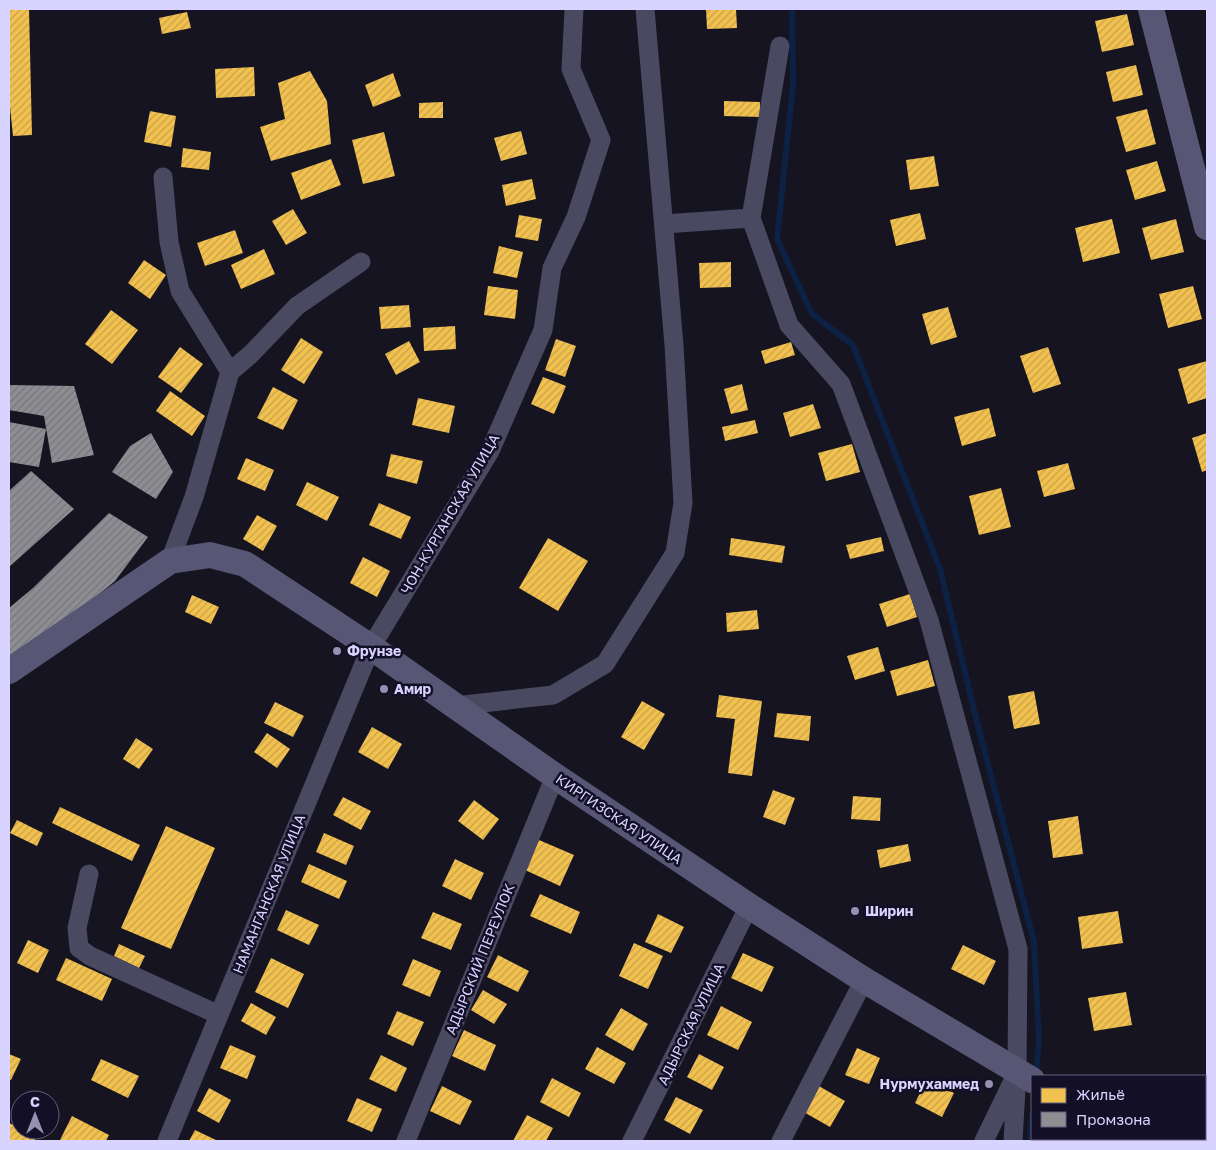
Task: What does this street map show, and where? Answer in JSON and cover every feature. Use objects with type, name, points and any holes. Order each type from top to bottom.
[{"type":"street","name":"ЧОН-КУРГАНСКАЯ УЛИЦА","points":[[371,647],[490,451],[543,330],[552,268],[576,217],[601,140],[571,69],[574,9]]},
{"type":"street","points":[[455,706],[553,695],[605,664],[675,553],[683,502],[674,345],[645,9]]},
{"type":"street","points":[[1151,9],[1207,227]]},
{"type":"street","points":[[780,46],[751,218],[789,325],[841,384],[928,620],[1018,949],[1025,1076],[1013,1141]]},
{"type":"street","points":[[163,177],[169,242],[180,291],[230,372]]},
{"type":"street","points":[[664,224],[751,218]]},
{"type":"street","points":[[9,671],[170,561],[194,497],[230,372],[251,354],[297,306],[361,262]]},
{"type":"street","name":"КИРГИЗСКАЯ УЛИЦА","points":[[170,561],[210,555],[245,564],[371,647],[554,776],[749,906],[864,980],[1025,1076]]},
{"type":"street","name":"НАМАНГАНСКАЯ УЛИЦА","points":[[167,1141],[371,647]]},
{"type":"street","name":"АДЫРСКИЙ ПЕРЕУЛОК","points":[[406,1141],[554,776]]},
{"type":"street","points":[[89,874],[77,928],[79,948],[90,956],[219,1015]]},
{"type":"street","name":"АДЫРСКАЯ УЛИЦА","points":[[632,1141],[749,906]]},
{"type":"street","points":[[781,1141],[864,980]]},
{"type":"street","points":[[984,1141],[1025,1076]]},
{"type":"building: Жильё","points":[[9,9],[29,9],[32,135],[13,136],[9,98]]},
{"type":"building: Жильё","points":[[706,9],[736,9],[737,28],[707,29]]},
{"type":"building: Жильё","points":[[187,12],[191,28],[162,34],[159,18]]},
{"type":"building: Жильё","points":[[1127,14],[1134,45],[1102,52],[1095,21]]},
{"type":"building: Жильё","points":[[1136,65],[1143,95],[1113,102],[1106,72]]},
{"type":"building: Жильё","points":[[254,67],[255,96],[216,98],[215,69]]},
{"type":"building: Жильё","points":[[310,71],[327,101],[331,144],[271,161],[260,127],[285,119],[278,83]]},
{"type":"building: Жильё","points":[[393,73],[401,96],[373,107],[365,85]]},
{"type":"building: Жильё","points":[[724,101],[760,102],[760,117],[724,116]]},
{"type":"building: Жильё","points":[[443,102],[443,118],[419,118],[419,103]]},
{"type":"building: Жильё","points":[[1147,109],[1156,144],[1126,152],[1116,117]]},
{"type":"building: Жильё","points":[[150,111],[176,116],[171,147],[144,142]]},
{"type":"building: Жильё","points":[[521,131],[527,154],[501,161],[494,138]]},
{"type":"building: Жильё","points":[[384,132],[395,176],[363,184],[352,140]]},
{"type":"building: Жильё","points":[[183,148],[211,152],[209,170],[181,167]]},
{"type":"building: Жильё","points":[[934,156],[939,186],[910,190],[906,160]]},
{"type":"building: Жильё","points":[[331,159],[341,185],[301,200],[291,173]]},
{"type":"building: Жильё","points":[[1157,161],[1166,191],[1135,200],[1126,170]]},
{"type":"building: Жильё","points":[[532,179],[536,199],[506,206],[502,185]]},
{"type":"building: Жильё","points":[[293,209],[307,233],[286,245],[272,221]]},
{"type":"building: Жильё","points":[[920,213],[926,239],[896,246],[890,220]]},
{"type":"building: Жильё","points":[[519,215],[542,219],[538,241],[515,237]]},
{"type":"building: Жильё","points":[[1112,219],[1120,253],[1083,262],[1075,228]]},
{"type":"building: Жильё","points":[[1176,219],[1184,252],[1151,260],[1142,228]]},
{"type":"building: Жильё","points":[[235,230],[243,253],[205,266],[197,243]]},
{"type":"building: Жильё","points":[[499,246],[523,252],[517,278],[493,273]]},
{"type":"building: Жильё","points":[[264,249],[275,274],[241,289],[231,265]]},
{"type":"building: Жильё","points":[[144,260],[166,275],[150,299],[128,283]]},
{"type":"building: Жильё","points":[[731,262],[731,287],[700,288],[699,263]]},
{"type":"building: Жильё","points":[[488,286],[518,290],[515,319],[484,315]]},
{"type":"building: Жильё","points":[[1193,286],[1202,319],[1168,328],[1159,294]]},
{"type":"building: Жильё","points":[[409,305],[411,327],[381,329],[379,307]]},
{"type":"building: Жильё","points":[[948,307],[957,337],[931,345],[922,314]]},
{"type":"building: Жильё","points":[[111,310],[138,330],[112,364],[85,344]]},
{"type":"building: Жильё","points":[[455,326],[456,349],[424,351],[423,328]]},
{"type":"building: Жильё","points":[[301,338],[323,352],[304,384],[281,370]]},
{"type":"building: Жильё","points":[[556,339],[576,346],[565,377],[545,370]]},
{"type":"building: Жильё","points":[[409,341],[420,362],[396,375],[385,354]]},
{"type":"building: Жильё","points":[[791,342],[795,355],[765,364],[761,351]]},
{"type":"building: Жильё","points":[[180,347],[203,364],[181,393],[158,377]]},
{"type":"building: Жильё","points":[[1048,347],[1061,384],[1033,393],[1020,356]]},
{"type":"building: Жильё","points":[[1207,361],[1207,398],[1188,404],[1178,369]]},
{"type":"building: Жильё","points":[[543,377],[566,386],[554,414],[531,404]]},
{"type":"building: Жильё","points":[[742,384],[748,410],[731,414],[724,389]]},
{"type":"building: Жильё","points":[[273,387],[298,400],[283,430],[257,418]]},
{"type":"building: Жильё","points":[[170,391],[205,416],[192,436],[156,411]]},
{"type":"building: Жильё","points":[[418,398],[455,406],[449,433],[412,425]]},
{"type":"building: Жильё","points":[[813,404],[821,428],[790,437],[783,413]]},
{"type":"building: Жильё","points":[[989,408],[996,436],[962,446],[954,417]]},
{"type":"building: Жильё","points":[[755,420],[758,433],[725,441],[722,427]]},
{"type":"building: Жильё","points":[[1207,433],[1207,470],[1202,472],[1192,438]]},
{"type":"building: Жильё","points":[[852,444],[860,472],[826,481],[818,453]]},
{"type":"building: Жильё","points":[[391,454],[423,461],[417,484],[386,476]]},
{"type":"building: Жильё","points":[[246,458],[274,470],[265,491],[237,479]]},
{"type":"building: Жильё","points":[[1068,463],[1075,489],[1044,497],[1037,471]]},
{"type":"building: Жильё","points":[[307,482],[339,497],[327,521],[296,505]]},
{"type":"building: Жильё","points":[[1001,488],[1011,527],[979,535],[969,496]]},
{"type":"building: Жильё","points":[[379,503],[411,517],[401,539],[369,525]]},
{"type":"building: Жильё","points":[[257,515],[277,526],[263,551],[243,539]]},
{"type":"building: Жильё","points":[[881,537],[884,551],[850,559],[846,545]]},
{"type":"building: Жильё","points":[[548,538],[588,561],[558,611],[519,588]]},
{"type":"building: Жильё","points":[[731,538],[785,546],[782,563],[729,555]]},
{"type":"building: Жильё","points":[[363,557],[390,571],[377,597],[350,583]]},
{"type":"building: Жильё","points":[[910,594],[917,617],[887,627],[879,604]]},
{"type":"building: Жильё","points":[[192,595],[219,607],[211,624],[185,612]]},
{"type":"building: Жильё","points":[[757,610],[759,629],[727,632],[726,613]]},
{"type":"building: Жильё","points":[[878,647],[885,671],[855,680],[847,656]]},
{"type":"building: Жильё","points":[[928,660],[935,686],[897,696],[890,671]]},
{"type":"building: Жильё","points":[[1034,691],[1040,724],[1014,729],[1008,696]]},
{"type":"building: Жильё","points":[[719,695],[762,701],[752,776],[728,773],[735,719],[716,717]]},
{"type":"building: Жильё","points":[[642,701],[665,714],[644,750],[621,737]]},
{"type":"building: Жильё","points":[[275,702],[304,716],[293,737],[264,723]]},
{"type":"building: Жильё","points":[[777,713],[811,716],[809,741],[774,737]]},
{"type":"building: Жильё","points":[[372,727],[402,744],[388,769],[358,752]]},
{"type":"building: Жильё","points":[[267,733],[290,749],[277,768],[254,752]]},
{"type":"building: Жильё","points":[[136,738],[153,749],[139,769],[123,759]]},
{"type":"building: Жильё","points":[[773,790],[795,798],[785,825],[763,817]]},
{"type":"building: Жильё","points":[[853,796],[881,798],[880,821],[851,819]]},
{"type":"building: Жильё","points":[[343,797],[371,811],[361,830],[333,815]]},
{"type":"building: Жильё","points":[[474,800],[499,819],[483,840],[458,821]]},
{"type":"building: Жильё","points":[[60,807],[140,845],[132,861],[52,823]]},
{"type":"building: Жильё","points":[[1078,816],[1083,854],[1053,858],[1048,821]]},
{"type":"building: Жильё","points":[[17,820],[43,833],[37,846],[10,833]]},
{"type":"building: Жильё","points":[[166,826],[215,848],[171,949],[121,928]]},
{"type":"building: Жильё","points":[[324,833],[354,846],[346,865],[316,852]]},
{"type":"building: Жильё","points":[[539,840],[574,855],[560,886],[525,870]]},
{"type":"building: Жильё","points":[[908,844],[911,861],[880,868],[877,850]]},
{"type":"building: Жильё","points":[[455,859],[484,873],[471,900],[442,886]]},
{"type":"building: Жильё","points":[[309,864],[347,881],[339,899],[301,882]]},
{"type":"building: Жильё","points":[[540,894],[580,912],[571,934],[530,916]]},
{"type":"building: Жильё","points":[[286,910],[319,925],[309,945],[277,930]]},
{"type":"building: Жильё","points":[[1118,911],[1123,943],[1082,949],[1078,917]]},
{"type":"building: Жильё","points":[[433,912],[462,924],[451,950],[421,938]]},
{"type":"building: Жильё","points":[[658,914],[684,927],[671,953],[645,942]]},
{"type":"building: Жильё","points":[[28,940],[49,950],[38,973],[17,963]]},
{"type":"building: Жильё","points":[[634,943],[663,956],[648,989],[619,976]]},
{"type":"building: Жильё","points":[[119,944],[145,956],[139,968],[114,956]]},
{"type":"building: Жильё","points":[[963,945],[996,961],[984,985],[951,969]]},
{"type":"building: Жильё","points":[[743,953],[774,967],[762,992],[731,978]]},
{"type":"building: Жильё","points":[[498,955],[529,971],[518,992],[487,977]]},
{"type":"building: Жильё","points":[[66,958],[112,979],[102,1001],[56,980]]},
{"type":"building: Жильё","points":[[271,958],[304,974],[288,1008],[255,992]]},
{"type":"building: Жильё","points":[[413,959],[441,971],[430,997],[402,985]]},
{"type":"building: Жильё","points":[[483,990],[507,1004],[494,1024],[471,1010]]},
{"type":"building: Жильё","points":[[1126,992],[1132,1025],[1094,1031],[1088,998]]},
{"type":"building: Жильё","points":[[251,1003],[276,1017],[266,1035],[241,1021]]},
{"type":"building: Жильё","points":[[721,1006],[752,1022],[738,1050],[707,1035]]},
{"type":"building: Жильё","points":[[621,1008],[648,1024],[633,1051],[605,1035]]},
{"type":"building: Жильё","points":[[397,1011],[424,1022],[413,1046],[387,1034]]},
{"type":"building: Жильё","points":[[464,1030],[496,1045],[485,1071],[452,1056]]},
{"type":"building: Жильё","points":[[230,1045],[256,1056],[247,1079],[220,1068]]},
{"type":"building: Жильё","points":[[597,1047],[626,1063],[614,1084],[585,1069]]},
{"type":"building: Жильё","points":[[857,1048],[880,1058],[869,1084],[845,1075]]},
{"type":"building: Жильё","points":[[9,1054],[21,1059],[11,1080],[9,1079]]},
{"type":"building: Жильё","points":[[699,1054],[724,1067],[712,1090],[687,1077]]},
{"type":"building: Жильё","points":[[381,1055],[407,1068],[396,1092],[369,1079]]},
{"type":"building: Жильё","points":[[101,1059],[139,1076],[128,1098],[91,1080]]},
{"type":"building: Жильё","points":[[552,1078],[581,1093],[569,1117],[540,1102]]},
{"type":"building: Жильё","points":[[927,1079],[954,1093],[942,1117],[915,1103]]},
{"type":"building: Жильё","points":[[817,1085],[845,1101],[830,1127],[802,1111]]},
{"type":"building: Жильё","points":[[442,1086],[472,1101],[460,1125],[430,1111]]},
{"type":"building: Жильё","points":[[209,1088],[231,1100],[219,1123],[197,1111]]},
{"type":"building: Жильё","points":[[676,1097],[703,1110],[690,1134],[664,1120]]},
{"type":"building: Жильё","points":[[357,1098],[382,1109],[372,1132],[347,1121]]},
{"type":"building: Жильё","points":[[527,1115],[553,1128],[546,1141],[513,1141]]},
{"type":"building: Жильё","points":[[72,1116],[109,1135],[106,1141],[60,1140]]},
{"type":"building: Жильё","points":[[9,1123],[10,1140],[35,1140],[34,1141],[9,1141]]},
{"type":"building: Жильё","points":[[195,1130],[218,1141],[189,1141]]},
{"type":"building: Промзона","points":[[9,385],[74,386],[94,455],[52,463],[44,416],[9,410]]},
{"type":"building: Промзона","points":[[9,422],[46,429],[39,467],[9,462]]},
{"type":"building: Промзона","points":[[151,433],[173,472],[156,499],[112,472],[130,446]]},
{"type":"building: Промзона","points":[[31,471],[74,509],[9,567],[9,491]]},
{"type":"building: Промзона","points":[[109,513],[148,537],[115,581],[67,620],[9,660],[9,608],[33,588]]},
{"type":"waterway","points":[[792,9],[793,85],[777,239],[812,314],[853,345],[940,569],[1034,942],[1039,1039],[1036,1075]]},
{"type":"waterway","points":[[1030,1141],[1031,1128]]},
{"type":"place","name":"Фрунзе","points":[[337,651]]},
{"type":"place","name":"Амир","points":[[384,689]]},
{"type":"place","name":"Ширин","points":[[855,911]]},
{"type":"place","name":"Нурмухаммед","points":[[989,1084]]}]
